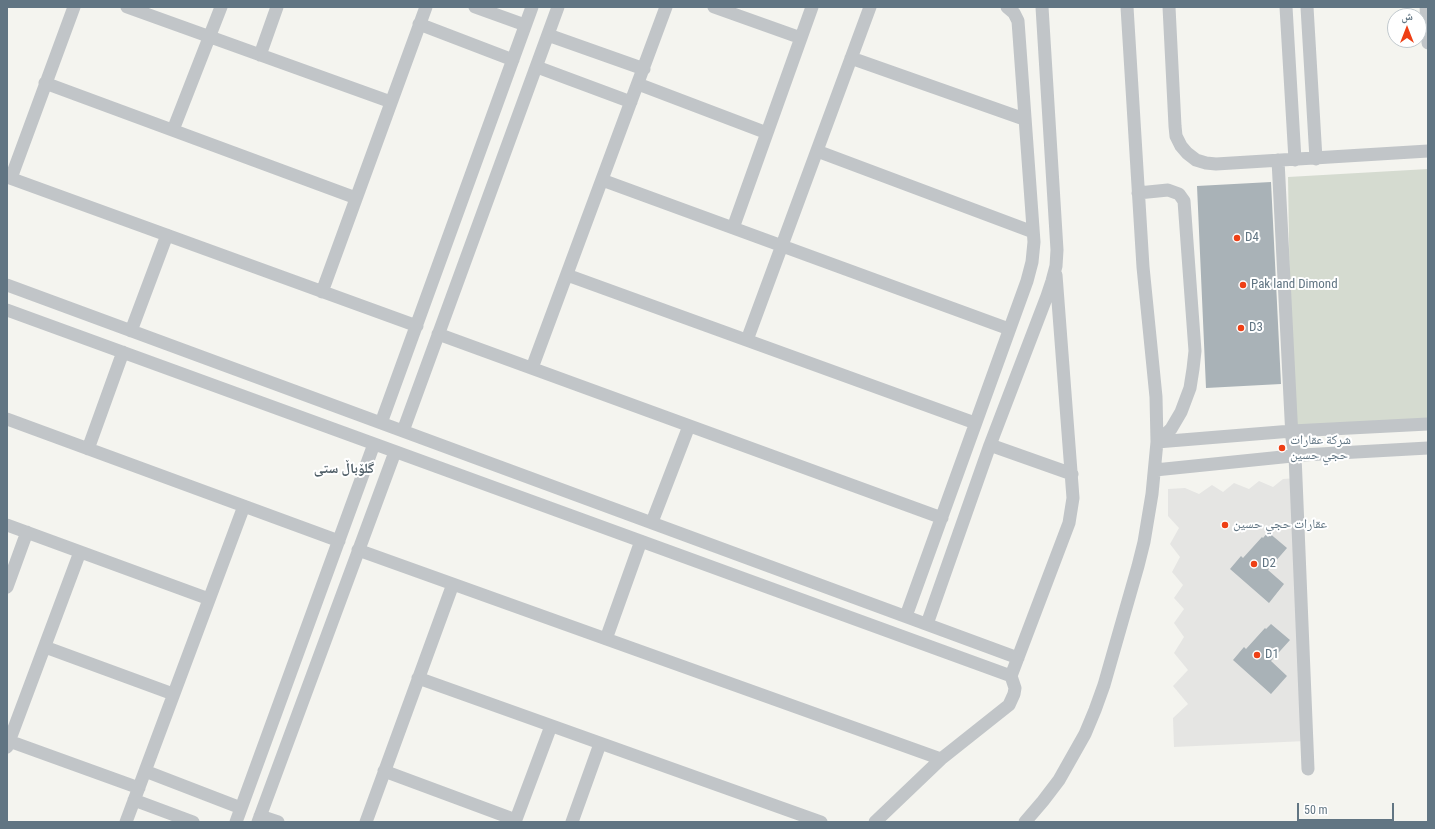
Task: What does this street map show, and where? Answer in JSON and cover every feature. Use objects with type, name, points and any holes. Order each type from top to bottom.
[{"type":"street","points":[[74,7],[9,178],[417,326]]},
{"type":"street","points":[[127,7],[391,102]]},
{"type":"street","points":[[173,130],[221,7]]},
{"type":"street","points":[[260,55],[277,7]]},
{"type":"street","points":[[322,292],[425,7]]},
{"type":"street","points":[[475,7],[525,25]]},
{"type":"street","points":[[381,423],[532,7]]},
{"type":"street","points":[[403,431],[558,7]]},
{"type":"street","points":[[532,368],[666,7]]},
{"type":"street","points":[[714,7],[801,38]]},
{"type":"street","points":[[733,228],[812,7]]},
{"type":"street","points":[[747,340],[870,7]]},
{"type":"street","points":[[906,616],[1031,267],[1034,252],[1018,21],[1014,13],[1007,7]]},
{"type":"street","points":[[875,822],[941,759],[1008,705],[1012,700],[1015,688],[1011,676],[1069,523],[1073,498],[1072,474],[1056,266],[1056,242],[1042,7]]},
{"type":"street","points":[[1025,822],[1059,780],[1082,740],[1096,710],[1144,542],[1152,500],[1157,442],[1156,397],[1143,267],[1127,7]]},
{"type":"street","points":[[1169,7],[1176,136],[1187,154],[1196,160],[1216,164],[1428,151]]},
{"type":"street","points":[[1286,7],[1295,160]]},
{"type":"street","points":[[1307,7],[1316,159]]},
{"type":"street","points":[[1426,7],[1428,43]]},
{"type":"street","points":[[419,24],[513,60]]},
{"type":"street","points":[[548,35],[644,69]]},
{"type":"street","points":[[850,58],[1024,119]]},
{"type":"street","points":[[537,67],[631,102]]},
{"type":"street","points":[[45,83],[356,198]]},
{"type":"street","points":[[638,84],[767,134]]},
{"type":"street","points":[[817,151],[1033,232]]},
{"type":"street","points":[[1278,160],[1292,431],[1295,456],[1308,769]]},
{"type":"street","points":[[602,180],[1009,329]]},
{"type":"street","points":[[1138,193],[1168,190],[1179,194],[1184,201],[1195,351],[1193,369],[1190,388],[1181,412],[1171,429],[1157,442]]},
{"type":"street","points":[[131,331],[167,235]]},
{"type":"street","points":[[927,624],[990,445],[1047,296],[1056,266]]},
{"type":"street","points":[[567,275],[975,423]]},
{"type":"street","points":[[7,286],[652,522],[1018,658]]},
{"type":"street","points":[[22,316],[30,294]]},
{"type":"street","points":[[7,310],[1011,676]]},
{"type":"street","points":[[438,334],[942,518]]},
{"type":"street","points":[[88,449],[123,352]]},
{"type":"street","points":[[7,419],[339,541]]},
{"type":"street","points":[[1157,442],[1292,431],[1428,424]]},
{"type":"street","points":[[652,522],[689,426]]},
{"type":"street","points":[[236,822],[374,444]]},
{"type":"street","points":[[990,445],[1072,474]]},
{"type":"street","points":[[1155,470],[1295,456],[1428,448]]},
{"type":"street","points":[[278,822],[259,819],[395,452]]},
{"type":"street","points":[[126,822],[244,506]]},
{"type":"street","points":[[7,525],[209,599]]},
{"type":"street","points":[[7,587],[27,532]]},
{"type":"street","points":[[606,639],[641,541]]},
{"type":"street","points":[[358,550],[941,759]]},
{"type":"street","points":[[80,552],[8,744],[136,794],[193,822]]},
{"type":"street","points":[[366,822],[452,584]]},
{"type":"street","points":[[45,648],[173,694]]},
{"type":"street","points":[[418,678],[821,822]]},
{"type":"street","points":[[384,771],[516,821],[551,726]]},
{"type":"street","points":[[572,822],[600,744]]},
{"type":"street","points":[[145,771],[241,808]]},
{"type":"shaded area","points":[[1428,169],[1428,423],[1292,431],[1288,177]]},
{"type":"shaded area","points":[[1296,478],[1306,741],[1174,747],[1173,718],[1188,704],[1173,686],[1188,670],[1174,653],[1184,637],[1174,623],[1184,609],[1174,598],[1183,585],[1172,572],[1180,557],[1170,544],[1179,528],[1168,516],[1168,489],[1185,488],[1199,494],[1212,485],[1223,492],[1234,483],[1249,489],[1259,481],[1273,487],[1283,479]]},
{"type":"building","name":"Pak land Dimond","points":[[1271,182],[1281,384],[1206,388],[1197,186]]},
{"type":"building","name":"D2","points":[[1268,532],[1287,548],[1268,570],[1284,584],[1269,603],[1230,569],[1241,556],[1243,558]]},
{"type":"building","name":"D1","points":[[1271,624],[1290,640],[1271,661],[1287,676],[1271,694],[1233,660],[1244,647],[1246,649],[1265,628],[1266,629]]},
{"type":"place","name":"D4","points":[[1237,238]]},
{"type":"place","name":"Pak land Dimond","points":[[1243,285]]},
{"type":"place","name":"D3","points":[[1241,328]]},
{"type":"place","name":"شرکة عقارات حجي حسين","points":[[1282,448]]},
{"type":"place","name":"عقارات حجي حسين","points":[[1225,525]]},
{"type":"place","name":"D2","points":[[1254,564]]},
{"type":"place","name":"D1","points":[[1257,655]]},
{"type":"district","name":"گلۆباڵ ستی","points":[[344,469]]}]
